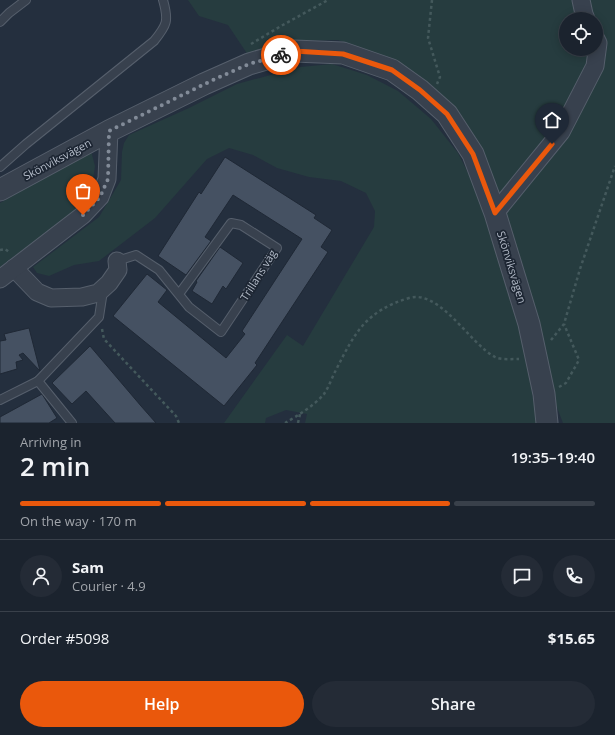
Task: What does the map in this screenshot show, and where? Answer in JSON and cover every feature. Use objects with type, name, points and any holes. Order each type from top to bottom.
[{"type":"street","points":[[581,0],[584,12]]},
{"type":"street","name":"Skönviksvägen","points":[[0,190],[109,131],[204,84],[249,64],[294,51],[343,54],[392,70],[420,90],[447,114],[473,154],[495,213],[529,324],[544,394],[547,423]]},
{"type":"street","points":[[495,213],[561,132],[595,66],[596,56]]},
{"type":"street","points":[[0,279],[83,215],[100,197],[108,179],[109,131]]},
{"type":"street","name":"Trillans väg","points":[[14,268],[37,292],[51,298],[82,297],[98,292],[110,283],[118,270],[117,261]]},
{"type":"lane","points":[[0,22],[26,0]]},
{"type":"lane","points":[[0,167],[26,144],[154,41],[164,28],[167,13],[163,0]]},
{"type":"lane","name":"Trillans väg","points":[[117,261],[136,255],[158,270],[189,307],[221,332],[278,248],[241,225],[231,223],[179,294]]},
{"type":"lane","points":[[0,400],[38,381],[100,317],[103,289]]},
{"type":"lane","points":[[38,381],[71,423]]},
{"type":"path","points":[[249,64],[248,46],[328,0]]},
{"type":"path","points":[[430,98],[440,77],[428,38],[432,0]]},
{"type":"path","points":[[547,344],[564,324],[580,269],[615,166]]},
{"type":"path","points":[[285,423],[300,414],[324,394],[351,341],[368,318],[391,304],[411,298],[425,298],[448,312],[455,322],[478,344],[497,358],[521,359]]},
{"type":"path","points":[[100,317],[104,339],[176,416],[179,423]]},
{"type":"path","points":[[544,394],[566,383],[579,360],[564,324]]},
{"type":"path","points":[[298,423],[300,414]]},
{"type":"green space","points":[[188,0],[615,0],[615,423],[563,423],[549,387],[493,185],[395,61],[338,40],[292,41],[248,55],[228,25],[199,16]]},
{"type":"green space","points":[[332,64],[367,75],[398,91],[431,119],[458,153],[471,179],[491,235],[521,333],[537,423],[305,423],[307,414],[286,410],[266,418],[265,423],[224,423],[287,335],[303,346],[374,227],[375,211],[366,193],[341,181],[309,177],[277,168],[253,155],[229,148],[207,159],[155,218],[99,261],[74,265],[49,276],[37,273],[33,267],[99,217],[121,180],[122,152],[124,143],[129,135],[189,108],[237,84],[300,67]]},
{"type":"green space","points":[[91,151],[95,166],[92,187],[76,210],[0,267],[0,203]]},
{"type":"building","points":[[225,157],[316,215],[314,218],[332,230],[321,247],[328,252],[255,363],[257,365],[224,406],[113,316],[147,274],[167,290],[158,302],[226,358],[245,334],[242,331],[302,239],[233,195],[205,237],[211,241],[186,275],[158,256],[199,192],[201,194]]},
{"type":"building","points":[[220,247],[243,263],[226,289],[223,286],[212,304],[192,291],[197,282],[196,281]]},
{"type":"building","points":[[29,328],[40,371],[23,353],[19,355],[23,360],[16,362],[17,369],[0,374],[0,341],[6,340],[4,334]]},
{"type":"building","points":[[90,346],[156,423],[115,423],[86,391],[72,404],[52,383]]},
{"type":"building","points":[[42,394],[57,418],[49,423],[0,423],[0,417]]},
{"type":"way so far","points":[[83,215],[100,197],[108,179],[109,131],[215,79],[249,64],[281,55]]},
{"type":"route","points":[[281,55],[294,51],[343,54],[392,70],[420,90],[447,114],[473,154],[495,213],[552,144]]}]
